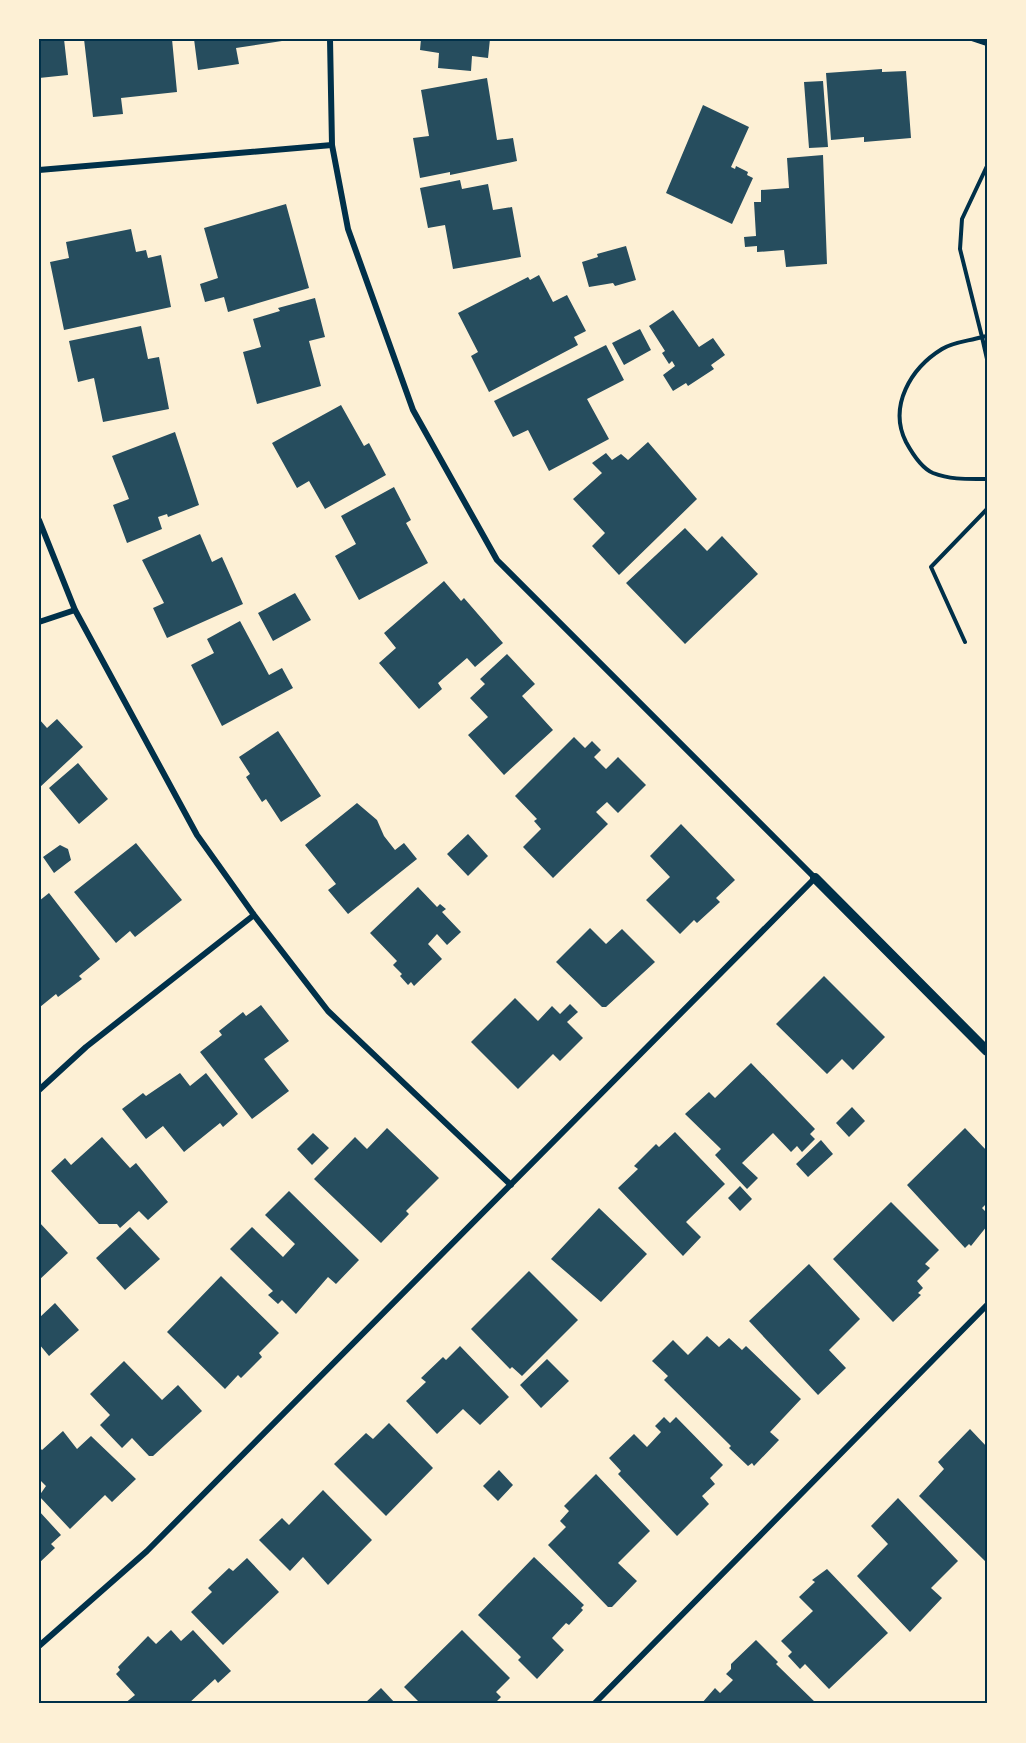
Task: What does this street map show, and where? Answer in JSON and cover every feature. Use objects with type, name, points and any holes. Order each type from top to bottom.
[{"type":"street","points":[[330,39],[332,145],[348,229],[413,410],[497,560],[987,1051]]},
{"type":"street","points":[[39,170],[332,145]]},
{"type":"street","points":[[39,520],[75,610],[197,835],[254,915],[328,1011],[511,1185]]},
{"type":"street","points":[[39,622],[75,610]]},
{"type":"street","points":[[39,1646],[147,1551],[815,878]]},
{"type":"street","points":[[39,1090],[86,1047],[254,915]]},
{"type":"street","points":[[594,1704],[987,1305]]},
{"type":"path","points":[[972,39],[987,44]]},
{"type":"path","points":[[987,166],[962,219],[960,249],[984,337],[987,359]]},
{"type":"path","points":[[984,337],[944,348],[925,362],[908,381],[901,401],[901,418],[909,447],[930,472],[953,479],[987,479]]},
{"type":"path","points":[[965,642],[931,567],[987,509]]},
{"type":"building","points":[[39,39],[64,39],[68,75],[39,78]]},
{"type":"building","points":[[84,39],[172,39],[177,92],[121,98],[123,114],[93,117]]},
{"type":"building","points":[[194,39],[282,39],[282,41],[236,48],[239,64],[198,70]]},
{"type":"building","points":[[421,39],[490,39],[488,58],[472,56],[471,71],[438,68],[439,53],[420,50]]},
{"type":"building","points":[[882,69],[882,72],[906,71],[911,138],[864,142],[864,137],[831,140],[826,73]]},
{"type":"building","points":[[487,78],[497,140],[513,138],[517,161],[450,175],[450,172],[420,178],[413,138],[429,136],[421,90]]},
{"type":"building","points":[[823,81],[828,147],[809,148],[804,82]]},
{"type":"building","points":[[703,105],[749,127],[731,167],[735,169],[736,166],[748,172],[747,175],[753,178],[732,224],[666,193]]},
{"type":"building","points":[[823,155],[827,264],[786,267],[784,250],[757,252],[757,246],[745,247],[744,237],[756,236],[754,202],[761,202],[761,190],[789,188],[787,158]]},
{"type":"building","points":[[460,180],[462,189],[488,184],[493,210],[512,207],[521,257],[453,269],[445,225],[428,228],[420,188]]},
{"type":"building","points":[[286,204],[309,288],[228,312],[224,297],[205,302],[200,284],[218,278],[204,228]]},
{"type":"building","points":[[131,229],[136,252],[146,250],[148,258],[161,255],[171,307],[64,330],[50,262],[69,258],[66,242]]},
{"type":"building","points":[[626,246],[636,280],[615,286],[613,283],[589,287],[582,262],[598,257],[597,254]]},
{"type":"building","points":[[539,275],[553,302],[567,295],[586,331],[574,337],[578,345],[489,392],[471,356],[478,352],[458,313],[528,277],[530,280]]},
{"type":"building","points":[[315,298],[325,337],[309,341],[321,386],[257,404],[243,352],[261,347],[253,319],[280,311],[278,308]]},
{"type":"building","points":[[673,310],[699,347],[713,338],[725,355],[711,365],[714,369],[688,386],[686,383],[673,391],[663,375],[675,366],[672,361],[669,364],[662,353],[665,351],[649,326]]},
{"type":"building","points":[[141,326],[148,359],[159,357],[169,409],[103,422],[94,378],[78,382],[69,341]]},
{"type":"building","points":[[640,329],[651,350],[624,365],[612,343]]},
{"type":"building","points":[[606,345],[624,380],[587,399],[609,439],[549,471],[528,430],[513,437],[494,401]]},
{"type":"building","points":[[341,405],[364,446],[369,443],[386,475],[325,509],[309,481],[297,488],[272,443]]},
{"type":"building","points":[[175,432],[199,505],[168,517],[167,514],[158,517],[162,529],[127,543],[113,505],[129,499],[112,456]]},
{"type":"building","points":[[648,442],[697,499],[619,575],[592,546],[605,533],[573,499],[602,473],[592,463],[606,453],[612,460],[621,454],[628,460]]},
{"type":"building","points":[[394,487],[411,520],[406,523],[428,563],[359,600],[335,556],[356,544],[341,516]]},
{"type":"building","points":[[685,528],[707,551],[722,536],[758,574],[685,644],[626,583]]},
{"type":"building","points":[[200,534],[212,562],[222,557],[243,604],[167,638],[153,608],[164,603],[142,560]]},
{"type":"building","points":[[444,581],[461,601],[464,598],[503,643],[475,667],[467,658],[438,683],[442,689],[419,709],[379,663],[396,648],[384,633]]},
{"type":"building","points":[[295,593],[311,620],[273,641],[258,613]]},
{"type":"building","points":[[240,621],[269,675],[282,668],[293,688],[222,726],[191,665],[214,653],[207,639]]},
{"type":"building","points":[[507,654],[535,684],[522,696],[553,730],[504,775],[468,735],[488,717],[470,698],[485,684],[480,679]]},
{"type":"building","points":[[39,719],[47,728],[57,719],[83,747],[39,788]]},
{"type":"building","points":[[278,731],[321,796],[281,822],[266,799],[262,802],[246,777],[250,774],[239,757]]},
{"type":"building","points":[[574,737],[585,748],[592,741],[601,750],[594,757],[606,769],[618,757],[646,785],[618,813],[607,802],[596,812],[608,824],[553,878],[523,847],[541,829],[534,821],[537,819],[515,796]]},
{"type":"building","points":[[78,763],[108,799],[79,824],[49,788]]},
{"type":"building","points":[[357,803],[377,820],[384,836],[395,850],[404,843],[417,859],[348,914],[328,890],[336,884],[305,845]]},
{"type":"building","points":[[681,824],[735,880],[716,898],[720,902],[697,923],[694,920],[680,934],[646,900],[670,877],[650,856]]},
{"type":"building","points":[[468,834],[488,856],[468,876],[447,854]]},
{"type":"building","points":[[136,843],[182,900],[135,937],[130,931],[116,943],[74,892]]},
{"type":"building","points":[[60,845],[68,849],[71,860],[54,873],[43,857]]},
{"type":"building","points":[[418,887],[437,907],[440,904],[446,909],[442,912],[461,932],[447,945],[437,934],[428,944],[442,959],[414,986],[411,982],[408,985],[400,976],[402,974],[393,965],[397,961],[370,933]]},
{"type":"building","points":[[49,893],[100,959],[79,976],[82,979],[58,997],[56,994],[40,1007],[39,901]]},
{"type":"building","points":[[590,928],[606,944],[622,929],[655,962],[606,1007],[602,1007],[556,962]]},
{"type":"building","points":[[824,976],[885,1037],[853,1070],[842,1059],[827,1074],[776,1024]]},
{"type":"building","points":[[515,998],[538,1021],[552,1006],[560,1014],[570,1004],[578,1012],[567,1022],[583,1038],[560,1061],[553,1054],[518,1089],[471,1042]]},
{"type":"building","points":[[261,1005],[289,1041],[264,1059],[289,1091],[252,1119],[200,1052],[222,1035],[219,1031],[243,1012],[246,1016]]},
{"type":"building","points":[[751,1063],[815,1129],[810,1134],[815,1139],[802,1152],[797,1146],[791,1152],[773,1133],[742,1163],[758,1178],[747,1189],[715,1155],[721,1149],[685,1114],[709,1092],[715,1098]]},
{"type":"building","points":[[180,1073],[190,1086],[206,1073],[238,1114],[223,1127],[220,1123],[184,1152],[163,1126],[146,1139],[122,1109],[143,1093],[146,1096]]},
{"type":"building","points":[[852,1107],[865,1121],[849,1137],[836,1123]]},
{"type":"building","points":[[387,1128],[439,1178],[406,1211],[409,1214],[381,1243],[314,1179],[355,1137],[367,1149]]},
{"type":"building","points":[[965,1128],[987,1151],[987,1203],[982,1208],[987,1213],[987,1226],[971,1246],[969,1244],[965,1248],[907,1185]]},
{"type":"building","points":[[675,1132],[725,1184],[686,1222],[701,1237],[683,1256],[618,1188],[638,1169],[634,1166],[656,1144],[659,1147]]},
{"type":"building","points":[[313,1133],[329,1148],[312,1165],[297,1149]]},
{"type":"building","points":[[102,1137],[130,1168],[136,1163],[168,1202],[148,1220],[139,1211],[120,1228],[117,1224],[99,1224],[51,1171],[65,1158],[71,1165]]},
{"type":"building","points":[[821,1140],[833,1154],[808,1177],[796,1164]]},
{"type":"building","points":[[740,1186],[752,1199],[740,1211],[728,1198]]},
{"type":"building","points":[[289,1191],[359,1260],[336,1284],[328,1277],[296,1314],[282,1300],[278,1304],[268,1295],[273,1291],[230,1249],[252,1227],[283,1257],[295,1244],[265,1215]]},
{"type":"building","points":[[891,1202],[939,1250],[925,1264],[930,1268],[917,1281],[923,1288],[918,1293],[921,1295],[893,1322],[833,1259]]},
{"type":"building","points":[[599,1208],[647,1254],[601,1302],[551,1259]]},
{"type":"building","points":[[39,1222],[68,1253],[39,1280]]},
{"type":"building","points":[[130,1227],[160,1259],[125,1290],[96,1258]]},
{"type":"building","points":[[809,1264],[860,1319],[829,1350],[846,1368],[818,1395],[749,1321]]},
{"type":"building","points":[[529,1271],[578,1320],[522,1376],[512,1367],[510,1369],[471,1329]]},
{"type":"building","points":[[221,1276],[279,1333],[259,1353],[262,1357],[241,1378],[238,1375],[225,1389],[167,1332]]},
{"type":"building","points":[[55,1303],[79,1330],[49,1356],[39,1344],[39,1318]]},
{"type":"building","points":[[707,1336],[719,1347],[729,1338],[742,1350],[746,1346],[801,1399],[770,1432],[779,1440],[754,1466],[752,1463],[748,1466],[729,1448],[731,1446],[664,1380],[668,1376],[652,1361],[673,1340],[688,1355]]},
{"type":"building","points":[[460,1346],[509,1397],[480,1425],[463,1409],[437,1434],[406,1401],[426,1382],[421,1378],[443,1357],[446,1360]]},
{"type":"building","points":[[547,1359],[569,1381],[541,1408],[520,1385]]},
{"type":"building","points":[[124,1361],[162,1400],[178,1385],[202,1411],[153,1456],[149,1456],[132,1438],[122,1448],[100,1425],[110,1415],[90,1394]]},
{"type":"building","points":[[664,1417],[670,1423],[676,1417],[723,1465],[710,1478],[715,1484],[702,1496],[709,1504],[677,1536],[618,1474],[621,1471],[609,1458],[634,1434],[647,1447],[661,1432],[655,1426]]},
{"type":"building","points":[[389,1423],[433,1468],[386,1516],[334,1464],[366,1433],[373,1439]]},
{"type":"building","points":[[970,1429],[987,1447],[987,1559],[985,1561],[919,1496],[944,1469],[938,1462]]},
{"type":"building","points":[[63,1431],[77,1449],[91,1436],[136,1479],[112,1502],[105,1495],[70,1529],[39,1496],[46,1486],[39,1479],[39,1447],[42,1450]]},
{"type":"building","points":[[499,1470],[513,1485],[498,1501],[483,1486]]},
{"type":"building","points":[[596,1474],[650,1531],[618,1563],[637,1581],[612,1607],[608,1607],[548,1545],[566,1527],[560,1521],[569,1511],[564,1506]]},
{"type":"building","points":[[323,1490],[372,1540],[328,1585],[303,1557],[290,1571],[259,1540],[282,1518],[289,1525]]},
{"type":"building","points":[[898,1498],[958,1561],[931,1588],[942,1598],[910,1632],[857,1576],[888,1544],[871,1526]]},
{"type":"building","points":[[39,1511],[61,1535],[51,1544],[55,1548],[39,1563]]},
{"type":"building","points":[[534,1557],[584,1605],[581,1608],[583,1610],[569,1625],[566,1623],[552,1638],[564,1650],[537,1679],[518,1660],[521,1657],[478,1615]]},
{"type":"building","points":[[247,1558],[279,1592],[223,1645],[191,1612],[212,1592],[208,1588],[229,1568],[233,1571]]},
{"type":"building","points":[[827,1569],[888,1633],[829,1689],[805,1664],[800,1669],[788,1656],[792,1652],[781,1641],[813,1611],[799,1597],[815,1582],[812,1580]]},
{"type":"building","points":[[171,1630],[181,1641],[193,1630],[231,1671],[218,1683],[215,1679],[188,1704],[124,1704],[135,1695],[116,1674],[120,1670],[118,1667],[148,1636],[156,1644]]},
{"type":"building","points":[[462,1630],[510,1678],[496,1692],[501,1697],[494,1704],[421,1704],[404,1687]]},
{"type":"building","points":[[756,1640],[778,1662],[776,1664],[817,1704],[702,1703],[715,1688],[720,1693],[733,1680],[726,1674],[731,1669],[731,1664]]},
{"type":"building","points":[[381,1688],[396,1704],[364,1704]]}]
